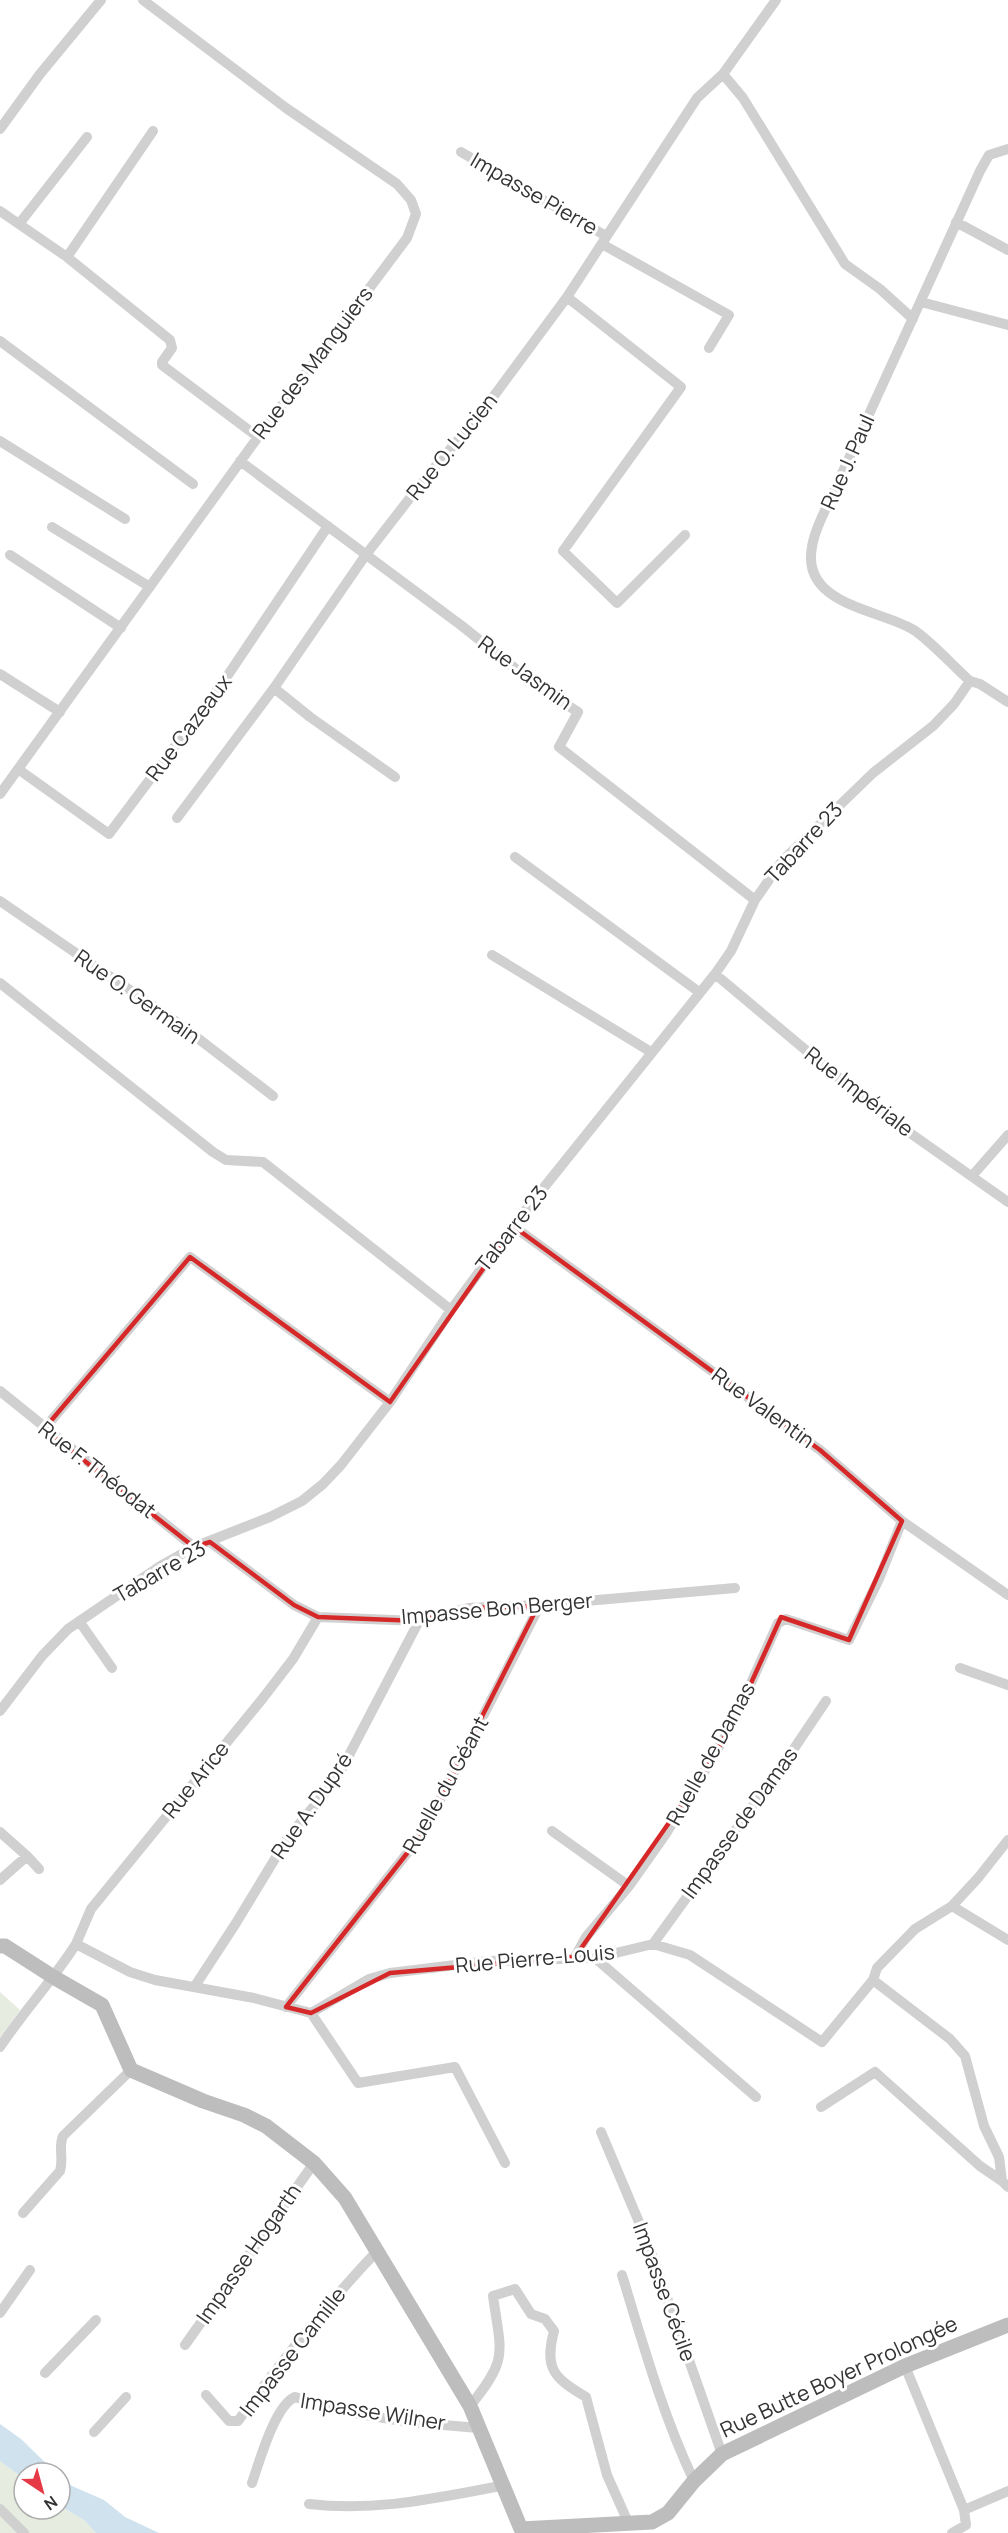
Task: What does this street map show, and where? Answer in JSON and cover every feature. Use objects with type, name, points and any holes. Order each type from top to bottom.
[{"type":"street","points":[[0,129],[40,74],[101,0]]},
{"type":"street","name":"Rue des Manguiers","points":[[0,794],[258,436],[407,238],[416,214],[411,200],[397,184],[286,108],[143,0]]},
{"type":"street","name":"Rue O. Lucien","points":[[177,818],[274,688],[365,556],[423,481],[483,412],[567,297],[698,98],[723,74],[776,0]]},
{"type":"street","points":[[723,74],[743,98],[845,264],[880,289],[913,319]]},
{"type":"street","points":[[67,257],[153,131]]},
{"type":"street","points":[[19,224],[87,137]]},
{"type":"street","name":"Rue J. Paul","points":[[1008,149],[989,155],[956,222],[828,504],[812,544],[811,564],[815,575],[830,594],[843,602],[913,629],[970,681],[980,684],[1008,702]]},
{"type":"street","name":"Impasse Pierre","points":[[461,152],[729,315],[710,348]]},
{"type":"street","points":[[0,211],[67,257],[170,340],[172,348],[162,365],[258,436]]},
{"type":"street","points":[[956,222],[1008,250]]},
{"type":"street","points":[[567,297],[681,387],[563,551],[617,603],[685,535]]},
{"type":"street","points":[[921,302],[1008,325]]},
{"type":"street","points":[[0,341],[193,484]]},
{"type":"street","points":[[0,441],[125,519]]},
{"type":"street","name":"Rue Jasmin","points":[[240,461],[462,626],[536,685],[578,712],[559,747],[755,900]]},
{"type":"street","name":"Rue Cazeaux","points":[[18,770],[109,834],[226,678],[328,526]]},
{"type":"street","points":[[52,527],[150,587]]},
{"type":"street","points":[[10,555],[121,628]]},
{"type":"street","points":[[0,674],[60,712]]},
{"type":"street","name":"Tabarre 23","points":[[0,1711],[42,1656],[79,1621],[162,1565],[194,1547],[270,1518],[302,1501],[341,1465],[390,1402],[451,1310],[513,1226],[715,974],[731,951],[766,881],[789,854],[873,773],[933,726],[954,704],[970,681]]},
{"type":"street","points":[[274,688],[310,717],[395,777]]},
{"type":"street","points":[[514,857],[699,993]]},
{"type":"street","name":"Rue O. Germain","points":[[0,901],[177,1023],[273,1096]]},
{"type":"street","points":[[492,955],[651,1052]]},
{"type":"street","name":"Rue Impériale","points":[[715,974],[876,1109],[1008,1202]]},
{"type":"street","points":[[0,983],[213,1152],[226,1160],[263,1162],[451,1310]]},
{"type":"street","points":[[972,1176],[1008,1135]]},
{"type":"street","name":"Rue Valentin","points":[[513,1226],[820,1449],[902,1521],[1008,1595]]},
{"type":"street","points":[[44,1429],[190,1257],[390,1402]]},
{"type":"street","name":"Rue F. Théodat","points":[[0,1391],[44,1429],[194,1547]]},
{"type":"street","name":"Ruelle de Damas","points":[[575,1958],[586,1937],[629,1886],[665,1835],[733,1723],[778,1623],[786,1619],[849,1640],[879,1579],[902,1521]]},
{"type":"street","name":"Impasse Bon Berger","points":[[210,1542],[294,1605],[318,1617],[419,1621],[468,1608],[540,1605],[735,1588]]},
{"type":"street","name":"Ruelle du Géant","points":[[286,2007],[423,1833],[540,1605]]},
{"type":"street","name":"Rue Arice","points":[[76,1944],[91,1909],[263,1698],[293,1659],[318,1617]]},
{"type":"street","points":[[79,1621],[112,1668]]},
{"type":"street","name":"Rue A. Dupré","points":[[195,1986],[287,1839],[337,1778],[419,1621]]},
{"type":"street","points":[[960,1668],[1008,1685]]},
{"type":"street","name":"Impasse de Damas","points":[[653,1944],[826,1701]]},
{"type":"street","points":[[552,1831],[629,1886]]},
{"type":"street","points":[[0,1832],[39,1869]]},
{"type":"street","points":[[653,1944],[690,1955],[822,2042],[873,1980],[877,1968],[915,1929],[952,1906],[1008,1840]]},
{"type":"street","points":[[0,1881],[27,1856]]},
{"type":"street","points":[[952,1906],[1008,1940]]},
{"type":"street","points":[[2,1943],[55,1978],[102,2005],[132,2070],[63,2136],[59,2149],[62,2163],[60,2170],[23,2212]]},
{"type":"street","points":[[0,2047],[55,1978],[76,1944],[130,1972],[155,1980],[254,1998],[311,2013],[358,2083],[455,2067],[505,2163]]},
{"type":"street","name":"Rue Pierre-Louis","points":[[311,2013],[369,1979],[390,1973],[488,1961],[595,1958],[653,1944]]},
{"type":"street","points":[[595,1958],[756,2097]]},
{"type":"street","points":[[873,1980],[950,2039],[965,2056],[972,2090],[984,2126],[999,2157],[1005,2184]]},
{"type":"street","name":"Rue Butte Boyer Prolongée","points":[[132,2070],[266,2126],[314,2163],[345,2198],[470,2406],[501,2486],[521,2529],[627,2522],[654,2528],[694,2481],[722,2454],[905,2366],[1008,2325]]},
{"type":"street","points":[[821,2107],[875,2072],[980,2166],[1005,2184]]},
{"type":"street","name":"Impasse Cécile","points":[[601,2132],[647,2241],[722,2454]]},
{"type":"street","name":"Impasse Hogarth","points":[[185,2345],[314,2163]]},
{"type":"street","name":"Impasse Camille","points":[[206,2395],[229,2421],[238,2421],[284,2357],[340,2290],[378,2250]]},
{"type":"street","points":[[0,2313],[30,2270]]},
{"type":"street","points":[[622,2275],[649,2364],[694,2481]]},
{"type":"street","points":[[470,2406],[488,2384],[500,2360],[493,2296],[515,2289],[531,2314],[545,2319],[554,2331],[548,2352],[555,2374],[568,2387],[586,2397],[607,2475],[627,2522]]},
{"type":"street","points":[[45,2373],[96,2320]]},
{"type":"street","points":[[905,2366],[963,2510],[966,2525],[952,2533]]},
{"type":"street","points":[[94,2432],[126,2397]]},
{"type":"street","name":"Impasse Wilner","points":[[252,2483],[275,2423],[286,2403],[296,2397],[340,2411],[409,2422],[478,2427]]},
{"type":"street","points":[[309,2504],[338,2507],[383,2506],[501,2486]]},
{"type":"street","points":[[963,2510],[1008,2491]]},
{"type":"street","points":[[0,2509],[24,2533]]},
{"type":"highlighted area","points":[[513,1226],[820,1450],[902,1521],[849,1640],[781,1617],[733,1723],[701,1777],[575,1957],[390,1973],[311,2013],[286,2007],[423,1833],[538,1606],[468,1608],[419,1621],[318,1617],[294,1605],[210,1542],[194,1547],[44,1429],[190,1257],[390,1402]]},
{"type":"shaded area","points":[[0,1992],[20,2010],[0,2038]]},
{"type":"shaded area","points":[[0,2461],[12,2470],[12,2521],[72,2521],[72,2513],[84,2520],[96,2533],[0,2533]]},
{"type":"water","points":[[0,2424],[21,2439],[44,2461],[12,2461],[12,2470],[0,2461]]},
{"type":"water","points":[[72,2486],[104,2500],[125,2517],[159,2533],[96,2533],[84,2520],[72,2513]]}]
